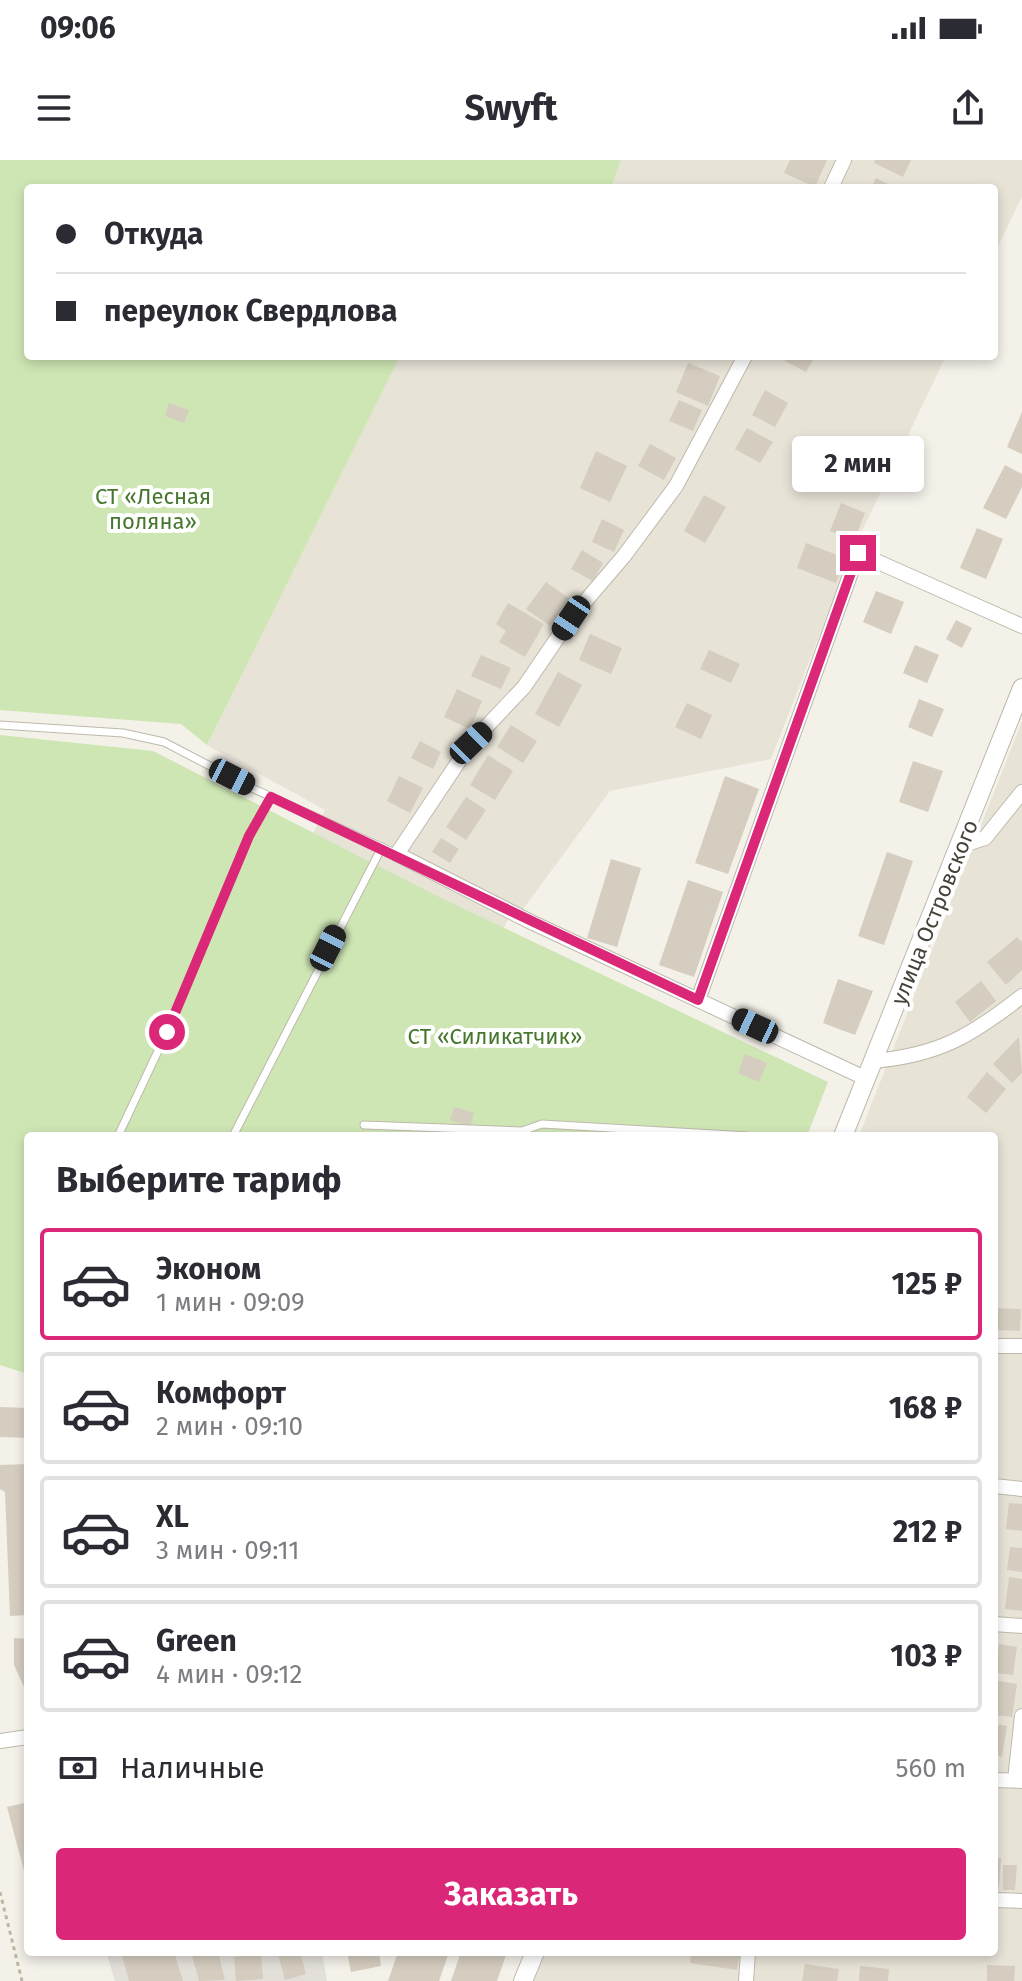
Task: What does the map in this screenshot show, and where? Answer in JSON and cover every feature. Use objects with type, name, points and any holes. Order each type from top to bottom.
[{"type":"street","points":[[833,184],[844,160]]},
{"type":"street","points":[[743,360],[676,486],[624,556],[571,618],[524,687],[471,743],[397,854],[531,922],[867,1079]]},
{"type":"street","points":[[698,1000],[858,553],[1022,626]]},
{"type":"street","name":"улица Островского","points":[[845,1132],[1022,688]]},
{"type":"street","points":[[960,846],[985,838],[1022,792]]},
{"type":"street","points":[[874,1061],[912,1058],[943,1049],[1022,996]]},
{"type":"street","points":[[998,1346],[1022,1346]]},
{"type":"street","points":[[998,1486],[1022,1489]]},
{"type":"street","points":[[998,1624],[1022,1626]]},
{"type":"street","points":[[1018,1780],[1022,1716]]},
{"type":"street","points":[[0,1741],[24,1738]]},
{"type":"street","points":[[998,1900],[1022,1901]]},
{"type":"street","points":[[523,1981],[533,1956]]},
{"type":"street","points":[[746,1981],[748,1956]]},
{"type":"lane","points":[[0,725],[123,733],[164,742],[271,797],[397,854]]},
{"type":"lane","points":[[120,1132],[172,1019],[249,836],[271,797]]},
{"type":"lane","points":[[235,1132],[382,847]]},
{"type":"lane","points":[[364,1125],[522,1131],[542,1124],[679,1132]]},
{"type":"path","points":[[0,1892],[22,1981]]},
{"type":"shaded area","points":[[621,160],[1022,160],[1022,196],[998,247],[998,184],[612,184]]},
{"type":"shaded area","points":[[398,360],[944,360],[851,554],[771,759],[610,791],[518,916],[512,913],[490,953],[302,855],[325,810],[207,745]]},
{"type":"shaded area","points":[[1022,721],[1022,1981],[530,1981],[539,1956],[998,1956],[998,1132],[861,1132]]},
{"type":"shaded area","points":[[107,1956],[323,1956],[327,1981],[115,1981]]},
{"type":"green space","name":"СТ «Лесная поляна»","points":[[0,160],[621,160],[612,184],[24,184],[24,360],[398,360],[207,745],[181,724],[0,710]]},
{"type":"green space","name":"СТ «Силикатчик»","points":[[0,735],[153,751],[437,896],[828,1082],[809,1132],[24,1132],[24,1373],[0,1365]]},
{"type":"building","points":[[790,160],[827,160],[816,184],[808,184],[784,173]]},
{"type":"building","points":[[875,160],[911,160],[903,177],[874,163]]},
{"type":"building","points":[[876,178],[888,184],[873,184]]},
{"type":"building","points":[[786,360],[813,360],[806,372]]},
{"type":"building","points":[[688,363],[720,376],[708,406],[676,392]]},
{"type":"building","points":[[765,390],[788,403],[775,427],[752,415]]},
{"type":"building","points":[[679,400],[702,410],[693,431],[669,421]]},
{"type":"building","points":[[169,403],[189,410],[184,423],[165,416]]},
{"type":"building","points":[[1022,412],[1022,454],[1007,447]]},
{"type":"building","points":[[747,428],[773,442],[760,463],[735,449]]},
{"type":"building","points":[[650,444],[676,458],[664,480],[638,466]]},
{"type":"building","points":[[596,451],[627,466],[610,502],[580,488]]},
{"type":"building","points":[[1005,465],[1022,474],[1022,487],[1006,519],[983,508]]},
{"type":"building","points":[[704,495],[726,507],[705,543],[684,531]]},
{"type":"building","points":[[841,503],[865,513],[854,541],[830,531]]},
{"type":"building","points":[[602,519],[624,530],[614,552],[592,542]]},
{"type":"building","points":[[977,528],[1003,539],[986,579],[960,568]]},
{"type":"building","points":[[806,543],[845,558],[836,583],[797,568]]},
{"type":"building","points":[[582,550],[603,563],[593,581],[571,569]]},
{"type":"building","points":[[546,582],[570,599],[550,626],[526,609]]},
{"type":"building","points":[[876,591],[904,602],[891,634],[863,622]]},
{"type":"building","points":[[508,603],[544,624],[525,657],[499,642],[506,631],[496,624]]},
{"type":"building","points":[[956,620],[972,628],[962,648],[946,639]]},
{"type":"building","points":[[590,634],[622,648],[611,674],[579,660]]},
{"type":"building","points":[[915,645],[939,655],[927,683],[903,673]]},
{"type":"building","points":[[709,650],[740,664],[731,683],[700,669]]},
{"type":"building","points":[[481,655],[511,668],[501,689],[471,676]]},
{"type":"building","points":[[558,672],[582,685],[559,727],[535,714]]},
{"type":"building","points":[[457,689],[482,701],[470,729],[444,717]]},
{"type":"building","points":[[919,699],[944,709],[932,737],[908,727]]},
{"type":"building","points":[[687,703],[712,715],[701,739],[675,727]]},
{"type":"building","points":[[511,725],[537,741],[523,763],[497,747]]},
{"type":"building","points":[[420,741],[441,752],[433,769],[411,758]]},
{"type":"building","points":[[488,755],[513,771],[495,800],[470,785]]},
{"type":"building","points":[[913,761],[943,771],[928,812],[899,802]]},
{"type":"building","points":[[399,776],[423,788],[410,813],[387,801]]},
{"type":"building","points":[[725,776],[759,789],[728,874],[695,863]]},
{"type":"building","points":[[466,797],[486,810],[466,840],[446,827]]},
{"type":"building","points":[[441,838],[459,849],[450,863],[432,852]]},
{"type":"building","points":[[887,852],[913,861],[884,945],[858,936]]},
{"type":"building","points":[[611,859],[641,868],[617,947],[587,938]]},
{"type":"building","points":[[688,880],[723,892],[694,977],[659,965]]},
{"type":"building","points":[[1017,937],[1022,942],[1022,970],[1006,985],[987,962]]},
{"type":"building","points":[[838,979],[873,991],[855,1035],[823,1023]]},
{"type":"building","points":[[981,981],[996,1001],[970,1022],[955,1002]]},
{"type":"building","points":[[1019,1037],[1022,1073],[1012,1083],[993,1064]]},
{"type":"building","points":[[745,1054],[767,1063],[759,1082],[738,1073]]},
{"type":"building","points":[[987,1072],[1006,1089],[986,1113],[967,1097]]},
{"type":"building","points":[[454,1107],[474,1113],[470,1127],[450,1120]]},
{"type":"building","points":[[998,1308],[1021,1309],[1020,1331],[998,1330]]},
{"type":"building","points":[[0,1407],[24,1408],[24,1438],[0,1437]]},
{"type":"building","points":[[24,1464],[24,1615],[10,1616],[5,1492],[0,1489],[0,1465]]},
{"type":"building","points":[[1009,1503],[1022,1504],[1022,1531],[1006,1529]]},
{"type":"building","points":[[1010,1547],[1022,1548],[1022,1572],[1007,1570]]},
{"type":"building","points":[[1009,1577],[1022,1579],[1022,1611],[1005,1609]]},
{"type":"building","points":[[14,1638],[24,1639],[24,1687],[14,1665]]},
{"type":"building","points":[[999,1644],[1017,1647],[1013,1675],[998,1673]]},
{"type":"building","points":[[998,1681],[1017,1684],[1012,1717],[998,1715]]},
{"type":"building","points":[[998,1725],[1007,1726],[1002,1757],[998,1756]]},
{"type":"building","points":[[24,1803],[24,1871],[7,1807]]},
{"type":"building","points":[[998,1858],[1001,1858],[999,1887]]},
{"type":"building","points":[[1003,1865],[1017,1865],[1015,1890],[1003,1890]]},
{"type":"building","points":[[122,1956],[175,1956],[183,1981],[129,1981]]},
{"type":"building","points":[[192,1956],[219,1956],[225,1980],[199,1981]]},
{"type":"building","points":[[261,1956],[263,1979],[236,1981],[234,1957]]},
{"type":"building","points":[[279,1956],[301,1956],[306,1974],[285,1980]]},
{"type":"building","points":[[348,1956],[380,1956],[381,1966],[351,1972]]},
{"type":"building","points":[[397,1956],[448,1956],[439,1981],[388,1981]]},
{"type":"building","points":[[460,1956],[506,1956],[497,1981],[451,1981]]},
{"type":"building","points":[[691,1956],[739,1956],[737,1970],[690,1963]]},
{"type":"building","points":[[805,1964],[839,1969],[837,1981],[802,1981]]},
{"type":"building","points":[[987,1965],[1015,1966],[1014,1981],[987,1981]]},
{"type":"building","points":[[860,1966],[889,1969],[888,1981],[859,1981]]},
{"type":"route","points":[[167,1032],[249,836],[271,797],[397,854],[531,922],[698,1000],[858,553]]}]
